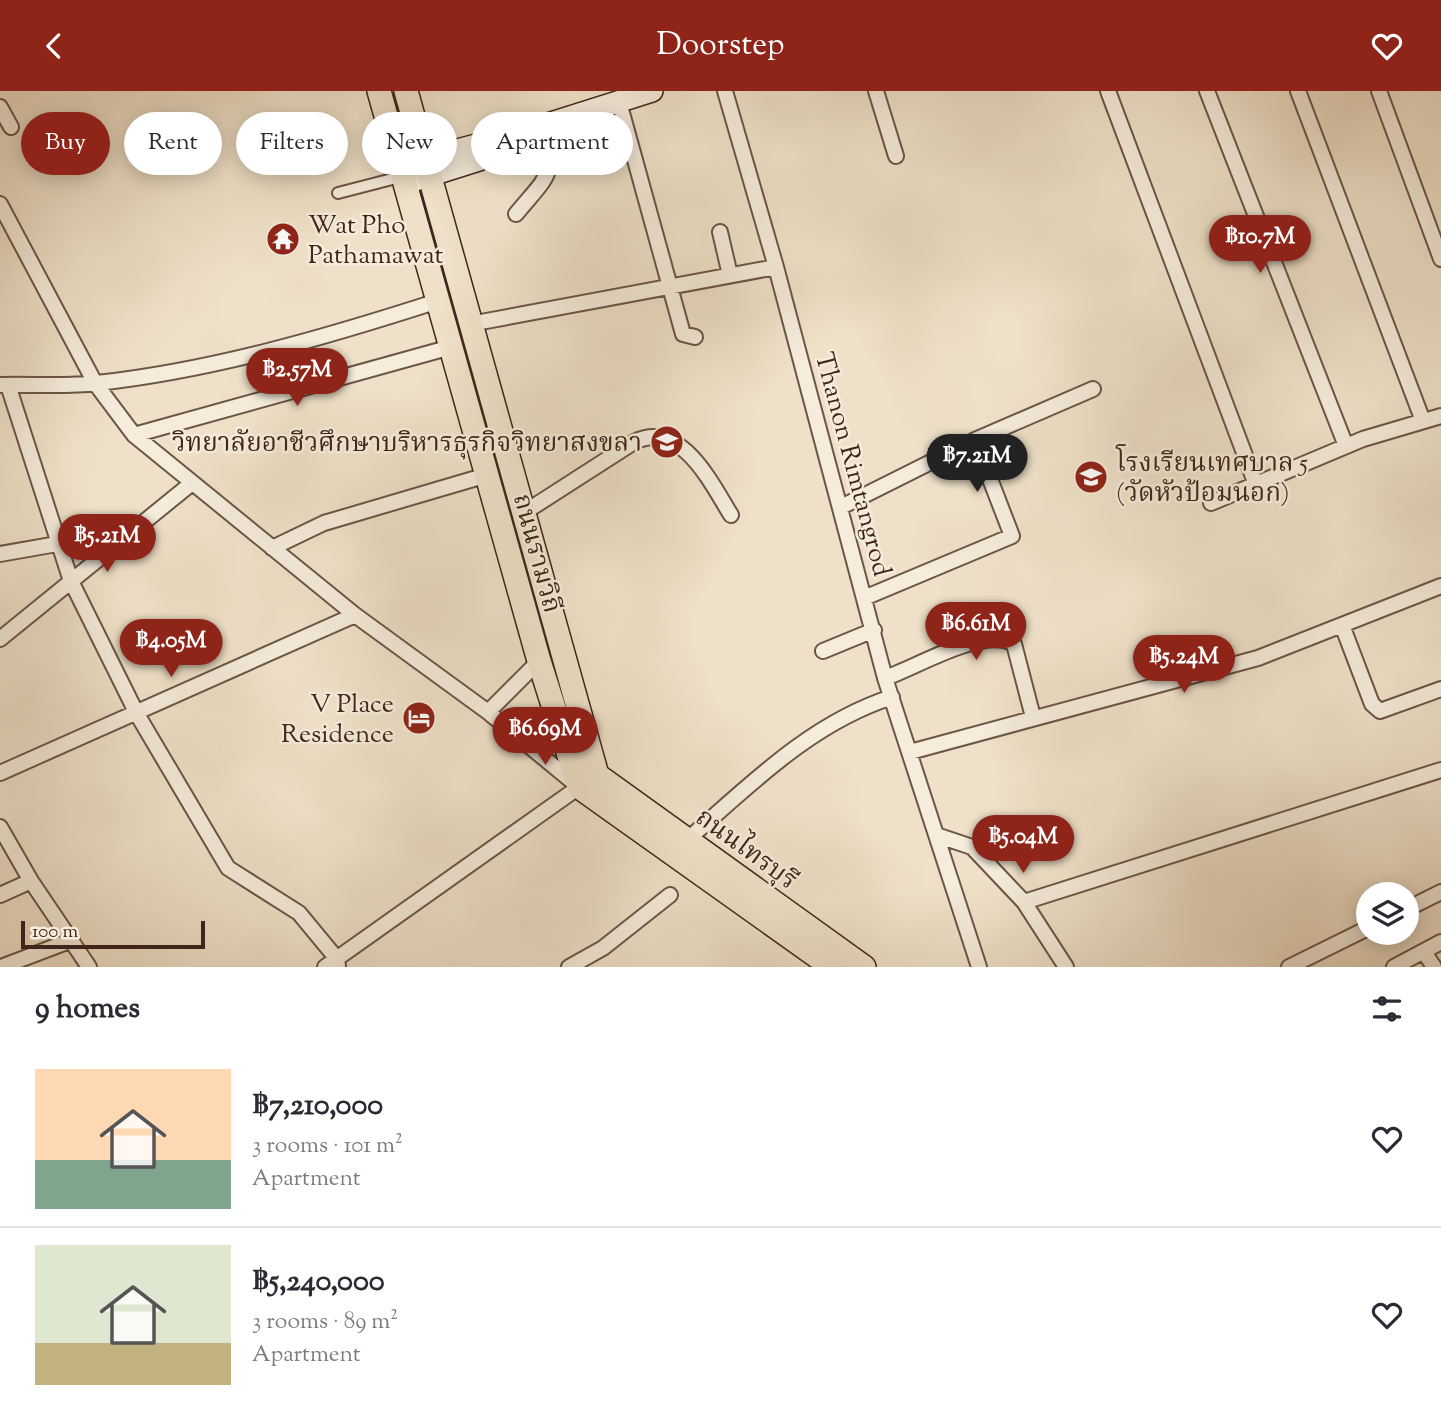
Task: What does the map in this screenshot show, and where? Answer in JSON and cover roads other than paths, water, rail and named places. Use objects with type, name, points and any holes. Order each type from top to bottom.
[{"type":"main road","name":"ถนนรามวิถี","points":[[379,91],[385,112]]},
{"type":"main road","name":"ถนนรามวิถี","points":[[406,91],[412,112]]},
{"type":"main road","points":[[587,112],[652,91]]},
{"type":"main road","name":"ถนนรามวิถี","points":[[404,175],[539,661],[571,761],[588,781]]},
{"type":"main road","name":"ถนนรามวิถี","points":[[429,175],[522,514],[588,781]]},
{"type":"main road","name":"ถนนไทรบุรี","points":[[588,781],[687,840],[864,967]]},
{"type":"main road","name":"ถนนไทรบุรี","points":[[588,781],[832,967]]},
{"type":"street","name":"Thanon Rimtangrod","points":[[726,91],[776,267],[885,678],[939,836],[979,967]]},
{"type":"street","points":[[876,91],[896,156]]},
{"type":"street","points":[[1108,91],[1255,482]]},
{"type":"street","points":[[1207,91],[1346,446]]},
{"type":"street","points":[[1298,91],[1423,421]]},
{"type":"street","points":[[1379,91],[1441,259]]},
{"type":"street","points":[[620,102],[683,334],[695,337]]},
{"type":"street","points":[[0,107],[11,127]]},
{"type":"street","points":[[338,193],[404,175]]},
{"type":"street","points":[[516,214],[546,175]]},
{"type":"street","points":[[2,211],[95,383],[134,435],[355,615],[509,729],[588,781],[333,964],[299,913],[228,869],[137,714],[71,582],[4,385],[95,383],[177,371],[316,341],[438,301]]},
{"type":"street","points":[[720,232],[730,275]]},
{"type":"street","points":[[470,324],[776,267]]},
{"type":"street","points":[[134,435],[451,347]]},
{"type":"street","points":[[841,507],[975,440],[1093,389]]},
{"type":"street","points":[[1211,503],[1255,482],[1346,446],[1441,416]]},
{"type":"street","points":[[522,514],[634,442],[653,437],[678,443],[702,468],[731,515]]},
{"type":"street","points":[[864,598],[1012,536],[975,440]]},
{"type":"street","points":[[272,548],[324,523],[487,475]]},
{"type":"street","points":[[0,639],[192,483]]},
{"type":"street","points":[[0,554],[57,544]]},
{"type":"street","points":[[910,752],[1258,658],[1441,586]]},
{"type":"street","points":[[0,773],[355,615]]},
{"type":"street","points":[[1342,625],[1372,704],[1380,712],[1441,689]]},
{"type":"street","points":[[823,651],[874,631]]},
{"type":"street","points":[[885,678],[915,668],[926,658],[1000,638],[1014,644],[1033,717]]},
{"type":"street","points":[[488,712],[539,661]]},
{"type":"street","points":[[687,840],[793,748],[857,708],[892,697]]},
{"type":"street","points":[[509,729],[571,761]]},
{"type":"street","points":[[1024,902],[1441,770]]},
{"type":"street","points":[[0,827],[31,881],[89,967]]},
{"type":"street","points":[[939,836],[972,847],[1024,902],[1066,967]]},
{"type":"street","points":[[0,895],[31,881]]},
{"type":"street","points":[[1419,903],[1441,892]]},
{"type":"street","points":[[569,967],[603,948],[670,895]]},
{"type":"street","points":[[1289,967],[1356,934]]},
{"type":"street","points":[[1,967],[72,940]]},
{"type":"street","points":[[1394,967],[1441,942]]},
{"type":"street","points":[[1424,951],[1434,967]]},
{"type":"place","name":"Wat Pho Pathamawat","points":[[283,239]]},
{"type":"place","name":"วิทยาลัยอาชีวศึกษาบริหารธุรกิจวิทยาสงขลา","points":[[667,442]]},
{"type":"place","name":"โรงเรียนเทศบาล 5 (วัดหัวป้อมนอก)","points":[[1091,477]]},
{"type":"place","name":"V Place Residence","points":[[419,718]]}]
